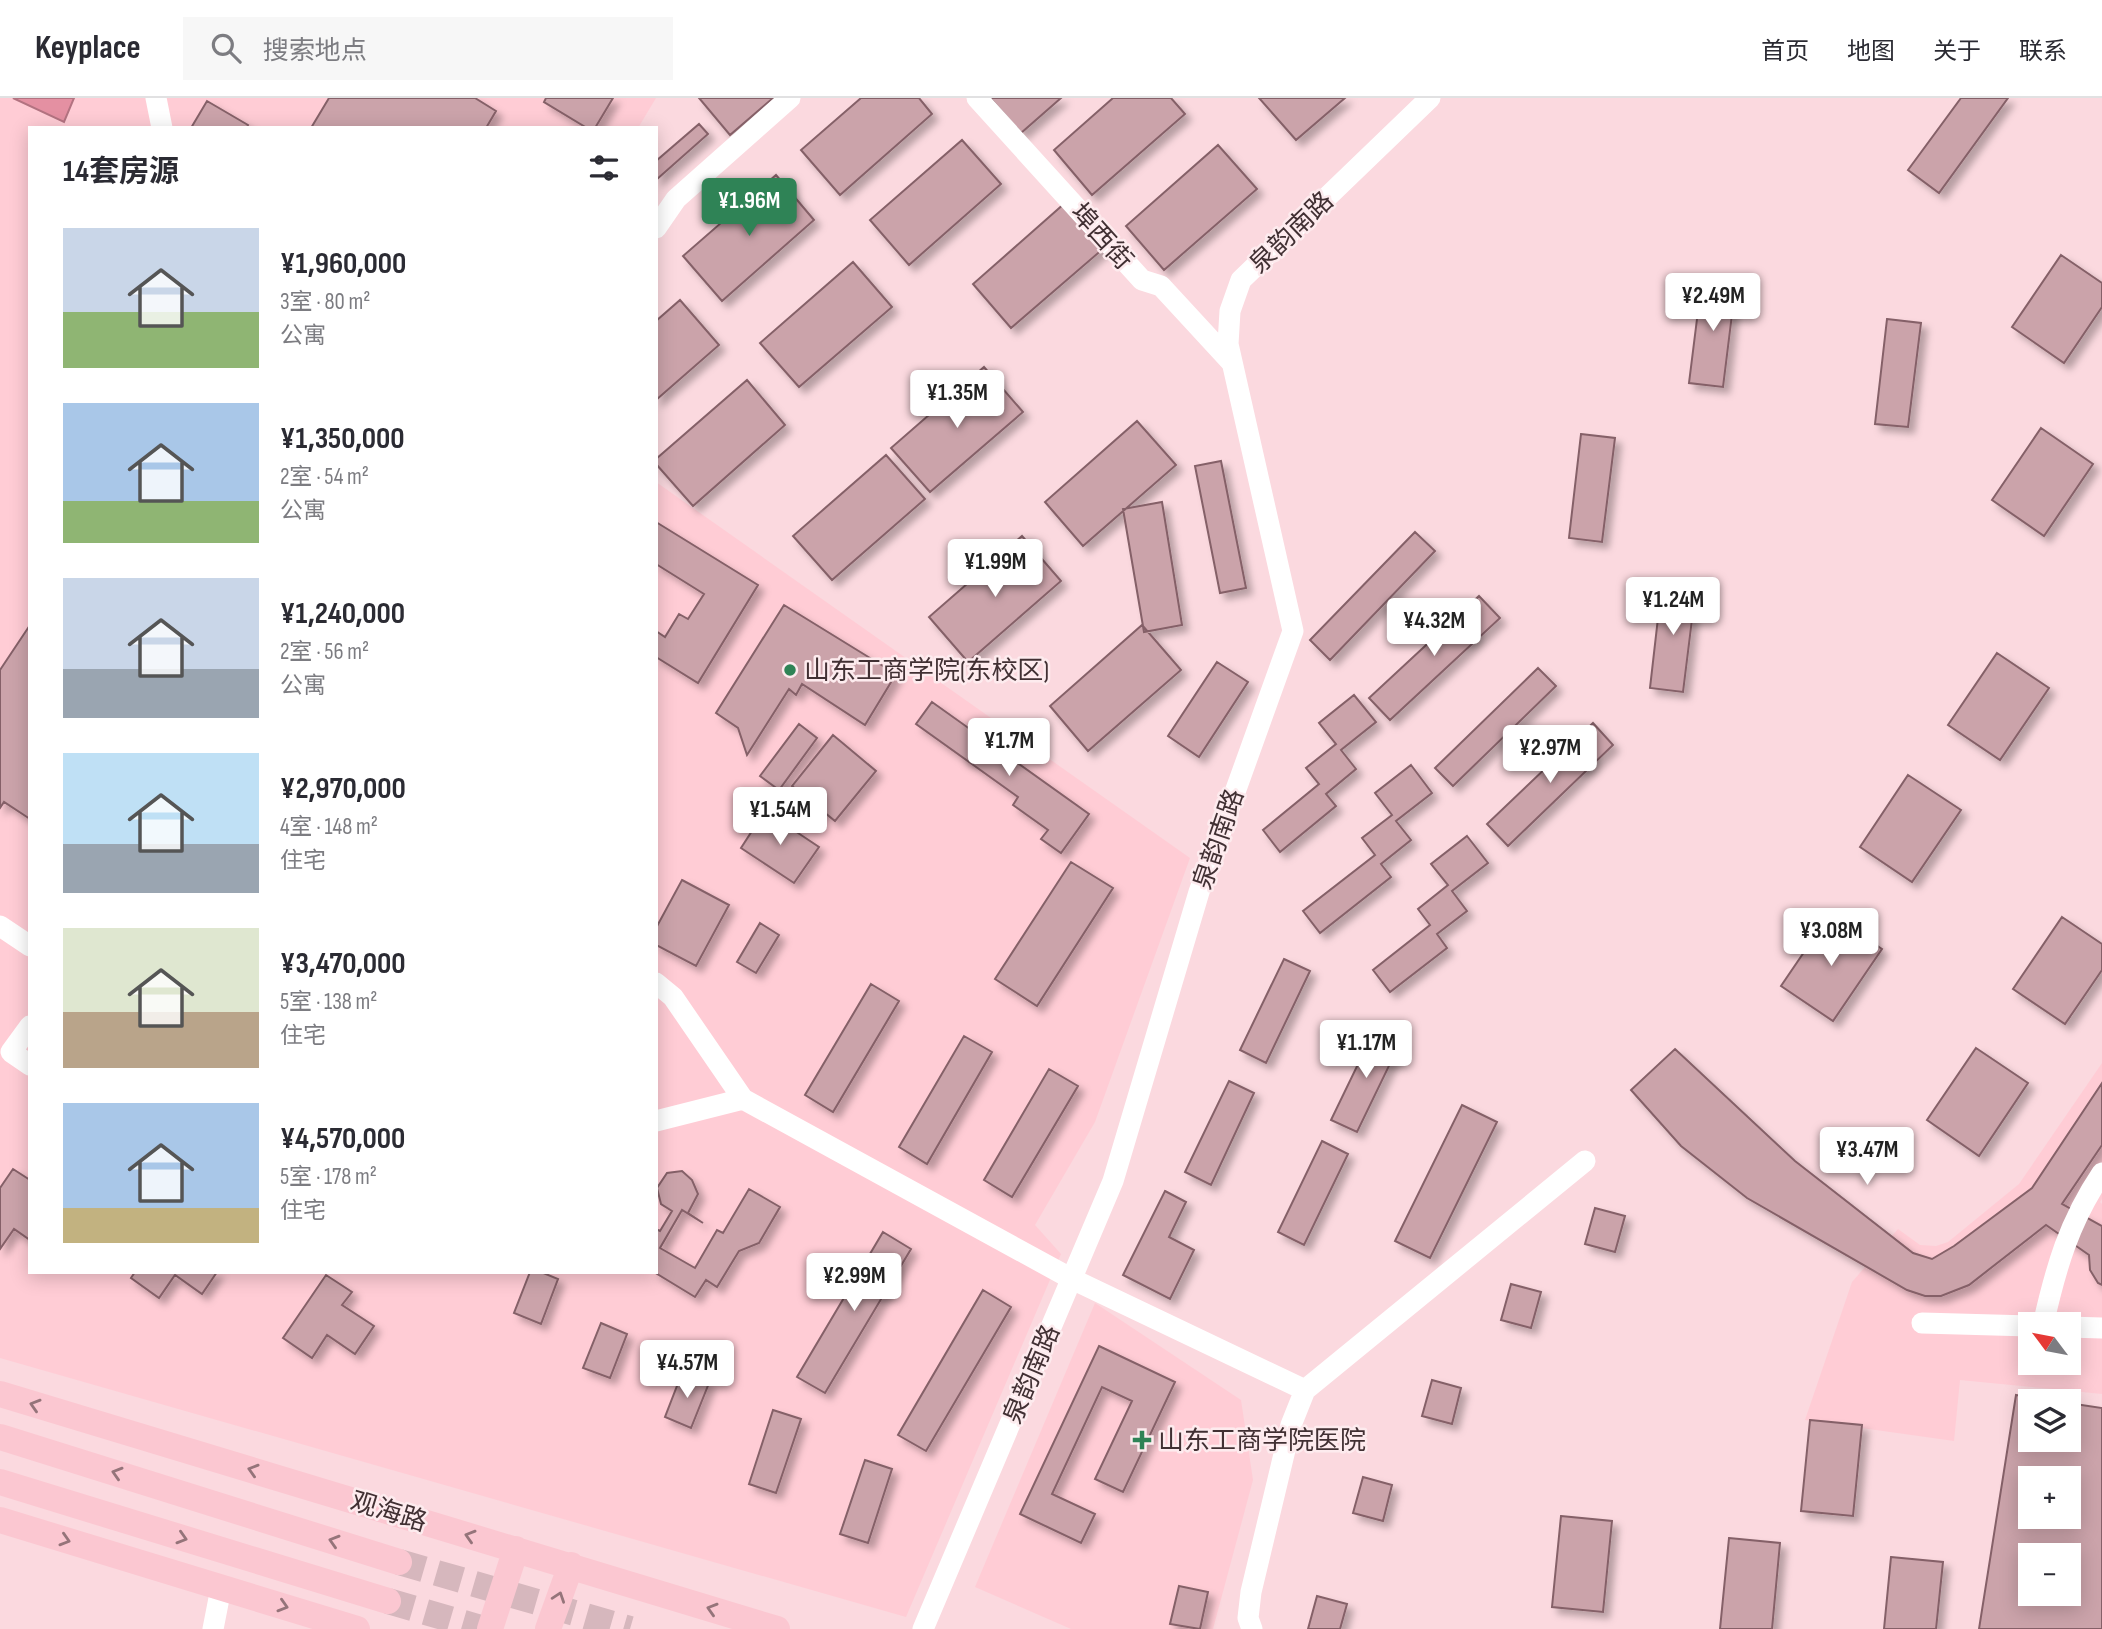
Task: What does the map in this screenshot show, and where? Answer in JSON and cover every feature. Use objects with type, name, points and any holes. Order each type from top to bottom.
[{"type":"main road","name":"观海路","points":[[0,1395],[777,1629]]},
{"type":"main road","name":"观海路","points":[[0,1437],[400,1562]]},
{"type":"main road","points":[[0,1482],[388,1601]]},
{"type":"main road","points":[[0,1520],[357,1629]]},
{"type":"main road","points":[[490,1629],[516,1549]]},
{"type":"main road","points":[[548,1629],[570,1565]]},
{"type":"street","points":[[156,98],[162,126]]},
{"type":"street","points":[[658,225],[676,198],[790,98]]},
{"type":"street","name":"埠西街","points":[[977,98],[1142,280],[1161,286],[1233,365]]},
{"type":"street","name":"泉韵南路","points":[[923,1629],[1113,1181],[1199,892],[1293,631],[1228,344],[1230,311],[1241,280],[1430,98]]},
{"type":"street","points":[[0,926],[28,945]]},
{"type":"street","points":[[658,985],[673,997],[743,1099],[1072,1279],[1305,1390]]},
{"type":"street","points":[[28,1029],[11,1052],[28,1064]]},
{"type":"street","points":[[658,1120],[743,1099]]},
{"type":"street","points":[[1252,1629],[1248,1618],[1251,1592],[1291,1425],[1305,1390],[1585,1161]]},
{"type":"street","points":[[2046,1312],[2057,1262],[2085,1199],[2102,1172]]},
{"type":"street","points":[[1922,1323],[2018,1326]]},
{"type":"street","points":[[2081,1327],[2102,1328]]},
{"type":"street","points":[[213,1629],[221,1588]]},
{"type":"shaded area","name":"山东工商学院(东校区)","points":[[0,98],[656,98],[639,126],[28,126],[28,1274],[658,1274],[658,483],[1190,858],[1095,1122],[1035,1225],[1061,1254],[906,1617],[0,1358]]},
{"type":"shaded area","points":[[13,98],[74,98],[64,122]]},
{"type":"shaded area","points":[[2102,1063],[2102,1394],[2081,1392],[2081,1389],[2051,1389],[1960,1380],[1954,1441],[1805,1420],[1852,1282],[1898,1229],[1920,1245],[1936,1246],[1948,1242],[2019,1184]]},
{"type":"shaded area","name":"山东工商学院医院","points":[[1095,1303],[1241,1400],[1253,1480],[1213,1629],[1071,1629],[975,1587]]},
{"type":"building","points":[[329,98],[475,98],[496,111],[487,126],[312,126]]},
{"type":"building","points":[[546,98],[613,98],[596,126],[584,126],[544,102]]},
{"type":"building","points":[[699,98],[773,98],[730,135]]},
{"type":"building","points":[[861,98],[919,98],[932,114],[840,195],[801,150]]},
{"type":"building","points":[[990,98],[1061,98],[1021,133]]},
{"type":"building","points":[[1113,98],[1171,98],[1185,114],[1092,195],[1054,150]]},
{"type":"building","points":[[1259,98],[1345,98],[1296,140]]},
{"type":"building","points":[[1961,98],[2008,98],[1939,193],[1908,170]]},
{"type":"building","points":[[207,101],[248,125],[247,126],[192,126]]},
{"type":"building","points":[[699,124],[708,134],[658,178],[658,159]]},
{"type":"building","points":[[962,140],[1001,184],[909,265],[870,220]]},
{"type":"building","points":[[1218,145],[1257,189],[1164,270],[1126,226]]},
{"type":"building","points":[[776,175],[814,220],[722,301],[683,256]]},
{"type":"building","points":[[1065,203],[1104,248],[1011,328],[973,284]]},
{"type":"building","points":[[2061,255],[2102,283],[2102,307],[2064,363],[2012,327]]},
{"type":"building","points":[[853,262],[892,307],[799,387],[760,343]]},
{"type":"building","points":[[1702,279],[1736,282],[1723,387],[1689,383]]},
{"type":"building","points":[[680,300],[719,345],[658,398],[658,319]]},
{"type":"building","points":[[1887,319],[1921,323],[1908,427],[1875,424]]},
{"type":"building","points":[[984,367],[1023,412],[930,492],[891,448]]},
{"type":"building","points":[[747,380],[785,425],[693,506],[658,466],[658,457]]},
{"type":"building","points":[[1137,421],[1176,465],[1083,546],[1045,502]]},
{"type":"building","points":[[2041,428],[2093,464],[2044,536],[1992,500]]},
{"type":"building","points":[[1581,434],[1615,438],[1602,542],[1569,538]]},
{"type":"building","points":[[886,455],[925,499],[832,580],[793,536]]},
{"type":"building","points":[[1221,461],[1246,588],[1220,593],[1195,466]]},
{"type":"building","points":[[1162,502],[1182,625],[1144,632],[1123,509]]},
{"type":"building","points":[[658,523],[758,585],[698,683],[658,658],[658,632],[665,637],[679,614],[688,619],[704,594],[658,565]]},
{"type":"building","points":[[1415,532],[1435,551],[1330,660],[1310,640]]},
{"type":"building","points":[[1022,536],[1061,581],[968,662],[929,617]]},
{"type":"building","points":[[1662,583],[1696,587],[1683,692],[1650,688]]},
{"type":"building","points":[[1479,596],[1500,618],[1390,720],[1369,698]]},
{"type":"building","points":[[784,605],[896,674],[865,725],[802,684],[796,695],[789,689],[747,755],[738,728],[716,713]]},
{"type":"building","points":[[1142,625],[1181,670],[1088,751],[1050,706]]},
{"type":"building","points":[[28,628],[28,818],[4,802],[0,808],[0,670]]},
{"type":"building","points":[[1997,653],[2049,688],[2000,760],[1948,725]]},
{"type":"building","points":[[1217,662],[1248,682],[1199,757],[1168,736]]},
{"type":"building","points":[[1538,668],[1556,686],[1453,786],[1435,768]]},
{"type":"building","points":[[1354,695],[1376,722],[1341,750],[1356,769],[1326,794],[1336,806],[1280,852],[1263,830],[1319,784],[1306,768],[1336,744],[1319,723]]},
{"type":"building","points":[[932,702],[1089,814],[1061,853],[1041,839],[1048,830],[1013,805],[1018,797],[916,724]]},
{"type":"building","points":[[1593,723],[1613,745],[1508,846],[1487,824]]},
{"type":"building","points":[[799,724],[817,738],[779,790],[760,776]]},
{"type":"building","points":[[833,735],[876,771],[835,821],[792,786]]},
{"type":"building","points":[[1411,765],[1432,793],[1396,821],[1411,840],[1381,864],[1391,877],[1320,933],[1303,911],[1375,855],[1362,838],[1392,815],[1375,793]]},
{"type":"building","points":[[1908,775],[1961,810],[1912,882],[1860,847]]},
{"type":"building","points":[[765,811],[819,847],[794,883],[741,848]]},
{"type":"building","points":[[1467,836],[1488,863],[1452,891],[1467,911],[1437,934],[1447,948],[1390,992],[1373,970],[1430,925],[1418,909],[1448,885],[1431,864]]},
{"type":"building","points":[[1071,862],[1113,888],[1037,1006],[995,979]]},
{"type":"building","points":[[682,880],[729,905],[696,966],[658,946],[658,924]]},
{"type":"building","points":[[1830,914],[1882,949],[1833,1021],[1781,986]]},
{"type":"building","points":[[2062,917],[2102,944],[2102,970],[2065,1024],[2013,989]]},
{"type":"building","points":[[760,923],[779,935],[756,973],[737,962]]},
{"type":"building","points":[[1284,959],[1310,971],[1266,1063],[1240,1050]]},
{"type":"building","points":[[871,984],[899,1001],[833,1112],[805,1095]]},
{"type":"building","points":[[1375,1029],[1401,1041],[1357,1132],[1331,1120]]},
{"type":"building","points":[[964,1036],[992,1052],[927,1164],[899,1147]]},
{"type":"building","points":[[1976,1048],[2028,1083],[1979,1156],[1927,1120]]},
{"type":"building","points":[[1675,1049],[1795,1161],[1913,1253],[1932,1259],[1954,1246],[2032,1188],[2102,1083],[2102,1145],[2062,1204],[2102,1226],[2102,1285],[2090,1270],[2089,1255],[2046,1225],[1969,1285],[1941,1296],[1925,1296],[1907,1290],[1747,1198],[1681,1146],[1631,1090]]},
{"type":"building","points":[[1049,1069],[1078,1086],[1012,1197],[984,1180]]},
{"type":"building","points":[[1229,1081],[1254,1093],[1211,1185],[1185,1172]]},
{"type":"building","points":[[1462,1105],[1497,1122],[1430,1258],[1395,1241]]},
{"type":"building","points":[[1322,1141],[1348,1154],[1304,1245],[1278,1232]]},
{"type":"building","points":[[13,1169],[28,1179],[28,1239],[14,1229],[0,1249],[0,1188]]},
{"type":"building","points":[[682,1171],[692,1180],[698,1194],[688,1213],[703,1223],[682,1210],[660,1248],[695,1268],[717,1230],[723,1233],[749,1189],[780,1207],[759,1243],[739,1251],[717,1287],[706,1280],[695,1297],[657,1274],[658,1230],[660,1231],[672,1211],[661,1204],[658,1192],[658,1186],[667,1173]]},
{"type":"building","points":[[1165,1191],[1186,1202],[1169,1237],[1194,1250],[1170,1299],[1123,1275]]},
{"type":"building","points":[[1595,1208],[1625,1216],[1615,1252],[1585,1244]]},
{"type":"building","points":[[883,1232],[911,1249],[825,1393],[797,1377]]},
{"type":"building","points":[[134,1274],[216,1274],[202,1294],[175,1275],[159,1298],[131,1278]]},
{"type":"building","points":[[529,1274],[546,1274],[558,1279],[541,1324],[514,1313]]},
{"type":"building","points":[[326,1275],[352,1292],[342,1305],[374,1326],[355,1354],[327,1335],[312,1358],[283,1338]]},
{"type":"building","points":[[1511,1284],[1541,1292],[1531,1328],[1501,1320]]},
{"type":"building","points":[[983,1290],[1011,1307],[926,1451],[898,1435]]},
{"type":"building","points":[[601,1323],[627,1334],[610,1378],[583,1368]]},
{"type":"building","points":[[1099,1346],[1175,1382],[1123,1492],[1095,1479],[1132,1401],[1102,1387],[1052,1494],[1095,1514],[1081,1543],[1020,1514]]},
{"type":"building","points":[[682,1373],[709,1383],[691,1428],[665,1417]]},
{"type":"building","points":[[1432,1380],[1461,1388],[1452,1424],[1422,1416]]},
{"type":"building","points":[[2016,1395],[2018,1452],[2081,1452],[2081,1405],[2102,1408],[2102,1629],[1979,1629]]},
{"type":"building","points":[[773,1410],[801,1419],[776,1493],[749,1484]]},
{"type":"building","points":[[1810,1420],[1862,1425],[1853,1516],[1801,1511]]},
{"type":"building","points":[[865,1460],[892,1469],[868,1543],[840,1534]]},
{"type":"building","points":[[1363,1477],[1392,1485],[1383,1521],[1353,1513]]},
{"type":"building","points":[[1561,1516],[1612,1521],[1603,1612],[1552,1607]]},
{"type":"building","points":[[1729,1538],[1780,1543],[1772,1629],[1720,1629]]},
{"type":"building","points":[[1891,1557],[1943,1562],[1936,1629],[1884,1629]]},
{"type":"building","points":[[1179,1586],[1208,1592],[1200,1629],[1170,1624]]},
{"type":"building","points":[[1317,1596],[1347,1604],[1340,1629],[1308,1629]]},
{"type":"tunnel","points":[[399,1562],[630,1629]]},
{"type":"tunnel","points":[[388,1601],[484,1629]]},
{"type":"place","name":"山东工商学院(东校区)","points":[[790,670]]},
{"type":"place","name":"山东工商学院医院","points":[[1142,1440]]}]
